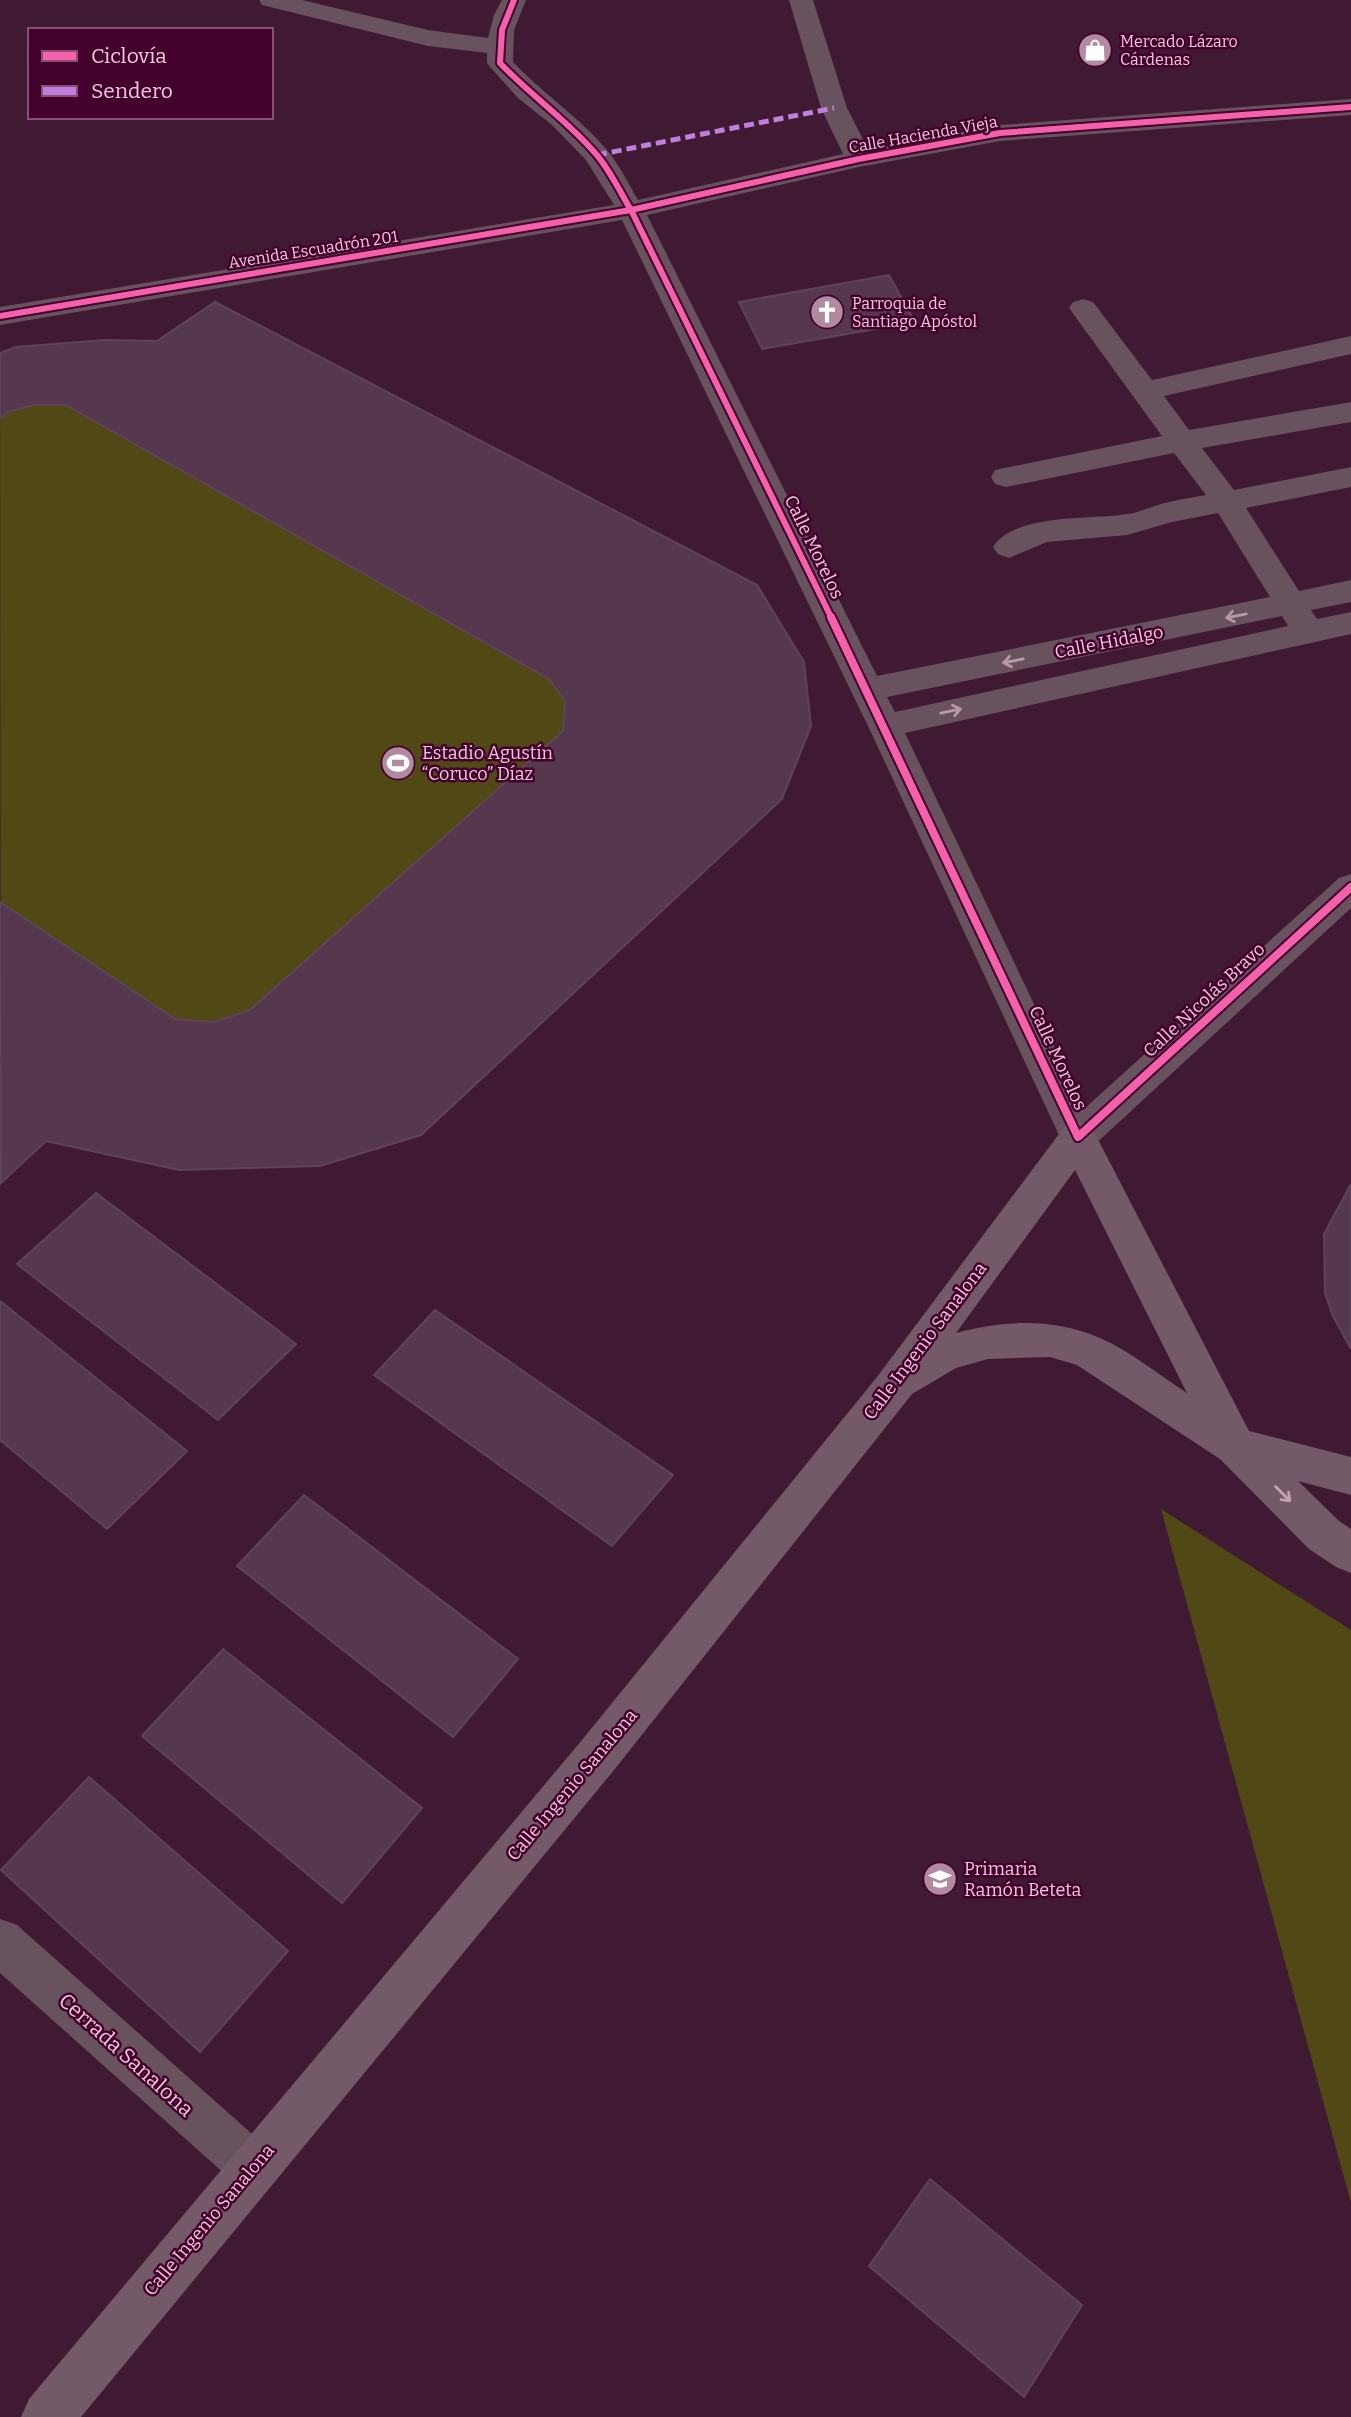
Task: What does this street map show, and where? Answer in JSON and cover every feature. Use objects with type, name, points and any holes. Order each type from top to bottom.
[{"type":"main road","name":"Calle Ingenio Sanalona","points":[[47,2417],[598,1755],[891,1390],[1078,1138]]},
{"type":"main road","name":"Calle Morelos","points":[[1078,1138],[1235,1446],[1324,1535],[1351,1553]]},
{"type":"main road","points":[[891,1390],[945,1354],[988,1342],[1050,1340],[1088,1351],[1235,1446],[1351,1476]]},
{"type":"street","points":[[271,0],[428,38],[499,47],[505,15],[514,0]]},
{"type":"street","points":[[801,0],[834,108],[859,159]]},
{"type":"street","name":"Calle Morelos","points":[[499,47],[500,63],[527,92],[561,119],[597,155],[631,210],[885,726],[1078,1138]]},
{"type":"street","name":"Calle Hacienda Vieja","points":[[631,210],[859,159],[1000,133],[1351,107]]},
{"type":"street","name":"Avenida Escuadrón 201","points":[[0,316],[631,210]]},
{"type":"street","points":[[1083,308],[1226,500],[1309,632]]},
{"type":"street","points":[[1146,391],[1351,345]]},
{"type":"street","points":[[1006,477],[1184,441],[1351,412]]},
{"type":"street","points":[[1009,547],[1020,540],[1070,528],[1148,522],[1165,513],[1351,477]]},
{"type":"street","name":"Calle Hidalgo","points":[[866,690],[1351,592]]},
{"type":"street","name":"Calle Hidalgo","points":[[885,726],[1351,623]]},
{"type":"street","name":"Calle Nicolás Bravo","points":[[1078,1138],[1351,887]]},
{"type":"street","name":"Cerrada Sanalona","points":[[0,1942],[253,2167]]},
{"type":"shaded area","name":"Estadio Agustín “Coruco” Díaz","points":[[215,302],[757,585],[804,662],[811,726],[782,799],[421,1135],[320,1166],[179,1170],[46,1141],[1,1183],[0,353],[16,347],[157,341]]},
{"type":"shaded area","points":[[1161,1509],[1351,1630],[1351,2203]]},
{"type":"building","name":"Parroquia de Santiago Apóstol","points":[[889,275],[915,322],[762,349],[739,302]]},
{"type":"building","points":[[215,302],[757,585],[804,662],[811,726],[782,799],[421,1135],[320,1166],[179,1170],[46,1141],[1,1183],[0,902],[175,1019],[214,1022],[250,1010],[563,731],[565,701],[549,679],[66,405],[34,405],[7,412],[0,418],[0,353],[16,347],[105,340],[157,341]]},
{"type":"building","points":[[1351,1184],[1351,1349],[1333,1316],[1325,1293],[1324,1234]]},
{"type":"building","points":[[96,1193],[296,1344],[218,1420],[17,1264]]},
{"type":"building","points":[[0,1301],[187,1451],[107,1529],[0,1440]]},
{"type":"building","points":[[435,1310],[673,1475],[612,1546],[374,1375]]},
{"type":"building","points":[[304,1495],[518,1659],[453,1737],[237,1566]]},
{"type":"building","points":[[223,1649],[422,1808],[342,1903],[142,1736]]},
{"type":"building","points":[[89,1777],[288,1951],[200,2052],[1,1870]]},
{"type":"building","points":[[930,2179],[1082,2305],[1024,2397],[869,2266]]},
{"type":"marked path","points":[[597,155],[834,108]]},
{"type":"cycle path","points":[[514,0],[502,30],[500,63],[527,92],[561,119],[597,155],[631,210],[885,726],[1078,1137],[1351,887]]},
{"type":"cycle path","points":[[0,316],[631,210],[859,159],[1000,133],[1351,107]]},
{"type":"place","name":"Mercado Lázaro Cárdenas","points":[[1095,50]]},
{"type":"place","name":"Parroquia de Santiago Apóstol","points":[[827,312]]},
{"type":"place","name":"Estadio Agustín “Coruco” Díaz","points":[[398,763]]},
{"type":"place","name":"Primaria Ramón Beteta","points":[[940,1879]]}]
